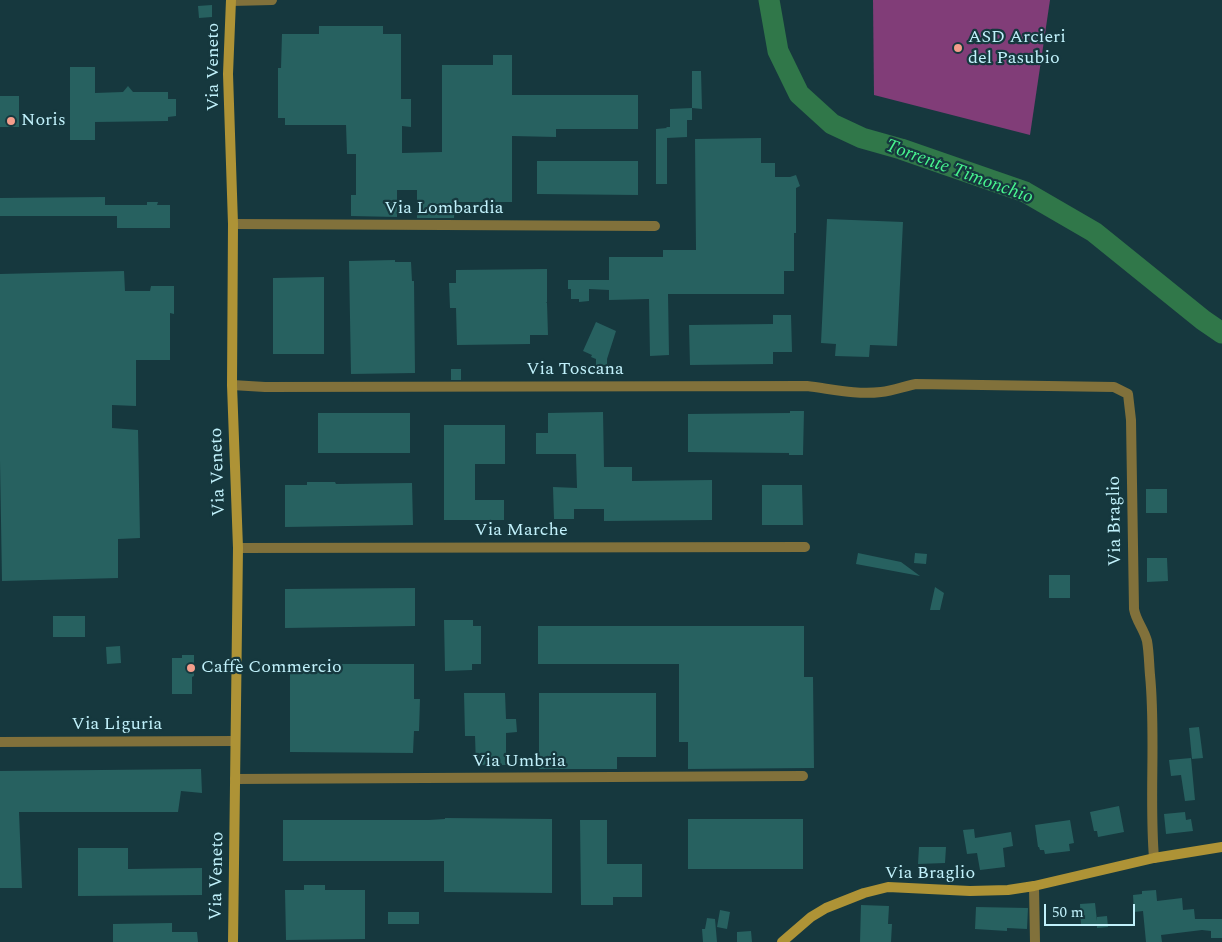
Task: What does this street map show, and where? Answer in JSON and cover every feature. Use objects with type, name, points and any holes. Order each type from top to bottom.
[{"type":"main road","name":"Via Veneto","points":[[231,0],[228,74],[233,224],[232,386],[238,548],[233,942]]},
{"type":"main road","name":"Via Braglio","points":[[782,942],[811,917],[826,908],[888,886],[1008,890],[1034,886],[1154,858],[1222,847]]},
{"type":"street","points":[[231,0],[272,0]]},
{"type":"street","name":"Via Lombardia","points":[[233,224],[654,226]]},
{"type":"street","name":"Via Toscana","points":[[232,386],[807,386],[842,392],[864,393],[884,392],[916,384]]},
{"type":"street","name":"Via Braglio","points":[[916,384],[1114,387],[1128,394],[1131,420],[1134,609],[1147,641],[1153,707],[1152,832],[1154,858]]},
{"type":"street","name":"Via Marche","points":[[238,548],[805,548]]},
{"type":"street","name":"Via Liguria","points":[[0,742],[235,742]]},
{"type":"street","name":"Via Umbria","points":[[235,779],[803,776]]},
{"type":"street","points":[[1034,886],[1035,942]]},
{"type":"shaded area","name":"ASD Arcieri del Pasubio","points":[[873,0],[1050,0],[1030,135],[874,95]]},
{"type":"building","points":[[212,5],[212,17],[199,18],[198,6]]},
{"type":"building","points":[[319,26],[383,26],[383,34],[401,34],[401,99],[411,99],[411,127],[402,126],[402,153],[442,152],[442,65],[493,65],[493,55],[512,55],[512,95],[638,95],[638,129],[556,129],[556,137],[512,136],[512,202],[455,202],[454,218],[417,218],[417,190],[397,190],[397,217],[351,216],[351,195],[356,195],[356,154],[347,154],[346,125],[285,125],[285,118],[278,118],[278,68],[281,68],[282,34],[319,34]]},
{"type":"building","points":[[70,67],[95,67],[95,93],[123,92],[128,86],[133,92],[168,92],[168,99],[176,99],[176,116],[168,117],[168,121],[95,122],[95,140],[70,140]]},
{"type":"building","points":[[692,71],[701,71],[702,109],[692,108]]},
{"type":"building","name":"Noris","points":[[0,96],[19,96],[19,127],[0,127]]},
{"type":"building","points":[[692,108],[692,120],[687,120],[687,137],[667,138],[667,184],[656,184],[656,129],[670,127],[670,109]]},
{"type":"building","points":[[761,138],[761,163],[775,163],[775,177],[796,175],[800,186],[796,188],[794,271],[784,271],[784,294],[668,294],[669,355],[650,356],[649,299],[609,300],[609,290],[589,289],[589,301],[579,302],[579,299],[571,299],[571,289],[568,289],[568,280],[609,280],[609,257],[663,257],[663,250],[696,250],[695,139]]},
{"type":"building","points":[[537,161],[638,161],[638,195],[537,194]]},
{"type":"building","points":[[105,197],[105,205],[147,205],[147,202],[158,202],[157,205],[170,205],[170,228],[117,228],[117,216],[0,216],[0,198]]},
{"type":"building","points":[[827,219],[903,222],[897,346],[870,345],[869,357],[835,356],[836,344],[821,343]]},
{"type":"building","points":[[395,260],[395,262],[411,262],[412,281],[414,281],[415,373],[351,374],[349,261]]},
{"type":"building","points":[[547,269],[548,335],[530,335],[530,344],[457,345],[456,308],[450,308],[449,283],[456,283],[456,270]]},
{"type":"building","points":[[124,271],[125,291],[150,291],[151,286],[174,286],[174,314],[170,313],[170,360],[136,360],[136,406],[112,405],[112,428],[138,430],[140,538],[118,539],[118,578],[2,581],[0,274]]},
{"type":"building","points":[[324,277],[324,354],[273,354],[273,278]]},
{"type":"building","points":[[773,315],[791,315],[792,352],[773,352],[773,364],[690,365],[689,325],[773,324]]},
{"type":"building","points":[[596,322],[616,331],[607,359],[607,365],[596,365],[596,359],[583,351]]},
{"type":"building","points":[[451,369],[461,369],[461,380],[451,380]]},
{"type":"building","points":[[790,411],[804,411],[803,455],[789,455],[789,453],[688,452],[688,414],[790,413]]},
{"type":"building","points":[[603,412],[604,467],[632,467],[632,481],[712,480],[712,520],[604,521],[604,509],[574,509],[574,519],[554,519],[553,487],[577,488],[576,454],[536,454],[536,433],[548,433],[548,413]]},
{"type":"building","points":[[318,413],[410,413],[410,453],[318,453]]},
{"type":"building","points":[[444,425],[505,425],[505,464],[475,464],[475,500],[504,500],[504,520],[444,520]]},
{"type":"building","points":[[307,482],[335,482],[336,484],[412,483],[413,525],[285,527],[285,485],[307,485]]},
{"type":"building","points":[[762,485],[802,485],[803,525],[762,525]]},
{"type":"building","points":[[1146,489],[1167,489],[1167,513],[1146,513]]},
{"type":"building","points":[[858,553],[901,562],[920,576],[856,564]]},
{"type":"building","points":[[915,553],[927,554],[926,564],[914,563]]},
{"type":"building","points":[[1147,558],[1167,558],[1168,581],[1147,582]]},
{"type":"building","points":[[1049,575],[1070,575],[1070,598],[1049,598]]},
{"type":"building","points":[[935,587],[944,593],[940,610],[930,610]]},
{"type":"building","points":[[415,588],[415,626],[285,628],[285,589]]},
{"type":"building","points":[[53,616],[85,616],[85,637],[53,637]]},
{"type":"building","points":[[444,620],[473,620],[473,626],[481,626],[481,664],[472,664],[472,670],[445,671]]},
{"type":"building","points":[[538,626],[804,626],[804,677],[813,677],[814,768],[688,769],[688,742],[679,742],[679,664],[538,664]]},
{"type":"building","points":[[120,646],[121,663],[107,664],[106,647]]},
{"type":"building","points":[[182,655],[194,655],[192,694],[172,694],[172,658],[182,658]]},
{"type":"building","points":[[414,664],[414,699],[420,699],[419,731],[414,731],[413,753],[290,752],[290,665]]},
{"type":"building","points":[[464,693],[505,693],[506,719],[516,719],[517,732],[506,733],[506,765],[476,765],[475,736],[465,736]]},
{"type":"building","points":[[539,693],[656,693],[656,757],[617,757],[617,769],[539,769]]},
{"type":"building","points":[[1199,727],[1203,758],[1192,759],[1189,728]]},
{"type":"building","points":[[1191,758],[1195,800],[1185,801],[1181,775],[1171,776],[1169,760]]},
{"type":"building","points":[[201,769],[202,793],[181,791],[178,812],[19,812],[22,888],[0,888],[0,771]]},
{"type":"building","points":[[1119,806],[1124,832],[1098,837],[1097,831],[1094,831],[1090,812]]},
{"type":"building","points":[[1185,812],[1186,820],[1191,819],[1193,831],[1166,834],[1164,814]]},
{"type":"building","points":[[445,818],[552,819],[552,893],[444,892],[444,861],[283,861],[283,820],[429,820]]},
{"type":"building","points":[[688,819],[803,819],[803,869],[688,869]]},
{"type":"building","points":[[580,820],[607,820],[607,864],[642,864],[642,897],[613,897],[613,905],[581,905]]},
{"type":"building","points":[[1070,820],[1074,843],[1069,844],[1070,851],[1045,854],[1044,850],[1040,850],[1035,825]]},
{"type":"building","points":[[974,829],[975,838],[1011,832],[1013,846],[1003,848],[1005,867],[980,870],[977,853],[967,854],[963,830]]},
{"type":"building","points":[[919,847],[946,847],[945,863],[918,864]]},
{"type":"building","points":[[78,848],[128,848],[128,869],[202,868],[202,895],[78,896]]},
{"type":"building","points":[[304,885],[325,885],[325,890],[365,890],[365,939],[286,940],[285,890],[304,890]]},
{"type":"building","points":[[1156,890],[1157,901],[1182,898],[1183,910],[1194,909],[1195,919],[1222,919],[1222,938],[1211,938],[1211,931],[1202,930],[1161,935],[1162,942],[1146,942],[1143,911],[1134,912],[1133,895],[1142,894],[1142,891]]},
{"type":"building","points":[[1095,903],[1097,921],[1097,917],[1107,916],[1108,927],[1097,928],[1097,924],[1081,925],[1080,904]]},
{"type":"building","points":[[861,905],[889,906],[888,924],[892,924],[891,942],[860,942]]},
{"type":"building","points":[[976,907],[1028,908],[1027,929],[1007,928],[1007,931],[975,929]]},
{"type":"building","points":[[720,910],[730,912],[727,929],[717,927]]},
{"type":"building","points":[[388,912],[419,912],[419,924],[388,924]]},
{"type":"building","points":[[707,918],[715,919],[717,942],[703,942],[702,929],[705,929]]},
{"type":"building","points":[[172,923],[172,932],[197,932],[198,942],[113,942],[113,924]]},
{"type":"building","points":[[751,931],[752,942],[737,942],[737,932]]},
{"type":"waterway","name":"Torrente Timonchio","points":[[769,0],[778,51],[799,94],[832,124],[862,138],[901,149],[1025,192],[1094,232],[1203,320],[1222,333]]},
{"type":"place","name":"ASD Arcieri del Pasubio","points":[[958,48]]},
{"type":"place","name":"Noris","points":[[11,121]]},
{"type":"place","name":"Caffè Commercio","points":[[191,668]]}]
